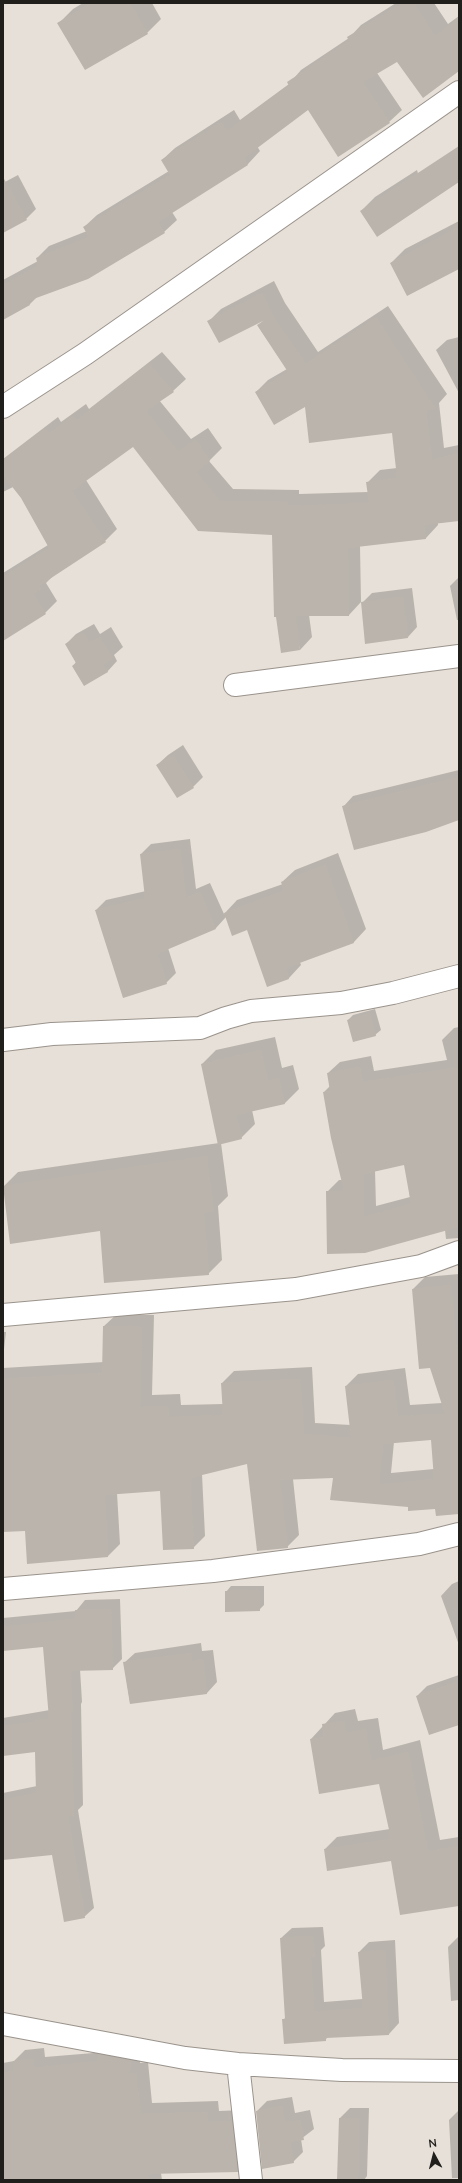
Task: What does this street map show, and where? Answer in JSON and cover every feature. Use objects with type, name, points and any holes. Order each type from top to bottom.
[{"type":"street","points":[[3,407],[85,354],[459,92]]},
{"type":"street","points":[[235,685],[459,656]]},
{"type":"street","points":[[3,1040],[52,1034],[200,1028],[226,1018],[251,1011],[341,1003],[393,993],[459,976]]},
{"type":"street","points":[[3,1315],[296,1289],[421,1266],[459,1252]]},
{"type":"street","points":[[3,1589],[213,1571],[419,1544],[459,1534]]},
{"type":"street","points":[[3,2024],[185,2058],[238,2064],[342,2070],[459,2071]]},
{"type":"street","points":[[238,2064],[251,2180]]},
{"type":"building","points":[[91,3],[130,3],[148,34],[85,70],[57,23]]},
{"type":"building","points":[[402,3],[414,3],[435,36],[459,18],[459,71],[423,98],[397,62],[363,82],[390,123],[338,157],[308,110],[244,158],[248,165],[158,222],[165,233],[88,279],[28,301],[30,305],[3,320],[3,285],[38,266],[36,258],[89,237],[83,227],[170,175],[161,160],[221,122],[227,131],[289,86],[287,82],[349,41],[347,37]]},
{"type":"building","points":[[459,146],[459,182],[377,237],[360,211]]},
{"type":"building","points":[[3,177],[27,220],[3,233]]},
{"type":"building","points":[[459,227],[459,269],[407,296],[390,263]]},
{"type":"building","points":[[262,293],[273,316],[306,364],[376,317],[435,408],[426,410],[432,460],[459,453],[459,521],[424,525],[426,539],[348,548],[349,616],[296,616],[300,650],[281,653],[276,617],[274,617],[272,535],[198,531],[133,447],[72,491],[106,542],[39,586],[41,589],[33,594],[46,614],[3,641],[3,577],[49,548],[21,498],[3,475],[3,460],[45,429],[49,433],[73,416],[77,420],[149,364],[174,392],[146,411],[178,451],[196,440],[210,461],[196,472],[220,501],[288,502],[287,506],[369,503],[366,482],[397,478],[392,433],[309,443],[305,407],[274,425],[255,392],[288,372],[257,325],[265,320],[219,343],[207,321]]},
{"type":"building","points":[[403,597],[408,638],[365,644],[361,602]]},
{"type":"building","points":[[83,633],[89,643],[100,637],[113,658],[103,664],[108,672],[84,686],[72,666],[76,663],[65,644]]},
{"type":"building","points":[[173,755],[194,788],[177,798],[156,765]]},
{"type":"building","points":[[459,777],[459,820],[426,832],[354,850],[342,806]]},
{"type":"building","points":[[180,849],[186,898],[200,892],[216,929],[157,954],[167,984],[123,998],[95,910],[145,898],[140,854]]},
{"type":"building","points":[[325,865],[354,943],[286,968],[289,979],[267,987],[247,930],[232,936],[224,913],[284,891],[281,882]]},
{"type":"building","points":[[370,1013],[376,1036],[353,1042],[347,1020]]},
{"type":"building","points":[[261,1050],[268,1081],[279,1078],[285,1104],[236,1115],[242,1139],[218,1145],[201,1064]]},
{"type":"building","points":[[360,1067],[363,1082],[459,1067],[459,1227],[365,1253],[327,1254],[326,1191],[344,1191],[331,1138],[323,1092],[330,1091],[327,1073]],"holes":[[[404,1165],[411,1204],[364,1217],[364,1174]]]},
{"type":"building","points":[[207,1156],[214,1211],[204,1213],[209,1275],[104,1283],[100,1231],[10,1244],[3,1186]]},
{"type":"building","points":[[451,1285],[459,1370],[459,1514],[436,1516],[435,1509],[408,1511],[408,1507],[330,1500],[333,1478],[280,1480],[288,1548],[257,1551],[247,1464],[190,1478],[194,1549],[163,1550],[160,1491],[105,1495],[108,1557],[27,1564],[25,1531],[3,1532],[3,1379],[102,1373],[103,1326],[142,1327],[140,1407],[168,1406],[169,1417],[223,1415],[221,1383],[300,1379],[304,1434],[351,1438],[345,1386],[393,1380],[398,1416],[445,1414],[430,1368],[419,1369],[412,1289]],"holes":[[[431,1440],[434,1479],[379,1485],[383,1444]]]},
{"type":"building","points":[[259,1590],[260,1611],[225,1612],[225,1591]]},
{"type":"building","points":[[111,1609],[113,1670],[70,1671],[73,1713],[71,1713],[74,1816],[68,1816],[85,1918],[64,1922],[52,1855],[3,1860],[3,1800],[36,1793],[35,1752],[3,1756],[3,1726],[49,1719],[43,1647],[3,1651],[3,1627],[75,1619],[75,1610]]},
{"type":"building","points":[[191,1653],[192,1661],[203,1659],[207,1694],[130,1704],[123,1662]]},
{"type":"building","points":[[459,1681],[459,1725],[429,1735],[416,1696]]},
{"type":"building","points":[[344,1721],[346,1733],[366,1729],[371,1761],[408,1752],[428,1851],[459,1846],[459,1906],[400,1915],[391,1861],[327,1871],[324,1849],[391,1839],[379,1784],[319,1794],[310,1739],[324,1737],[322,1724]]},
{"type":"building","points":[[313,1937],[315,1957],[311,1957],[314,2012],[363,2008],[358,1952],[385,1950],[389,2035],[326,2038],[326,2041],[284,2044],[282,2019],[285,2019],[280,1938]]},
{"type":"building","points":[[99,2055],[131,2061],[129,2074],[136,2073],[141,2114],[207,2112],[208,2122],[232,2121],[238,2172],[148,2174],[149,2180],[3,2180],[3,2072],[13,2071],[13,2061],[33,2059],[34,2068],[97,2061]]},
{"type":"building","points":[[282,2106],[285,2122],[300,2120],[304,2140],[290,2142],[294,2163],[262,2169],[256,2111]]},
{"type":"building","points":[[339,2118],[359,2118],[358,2180],[337,2180]]}]
